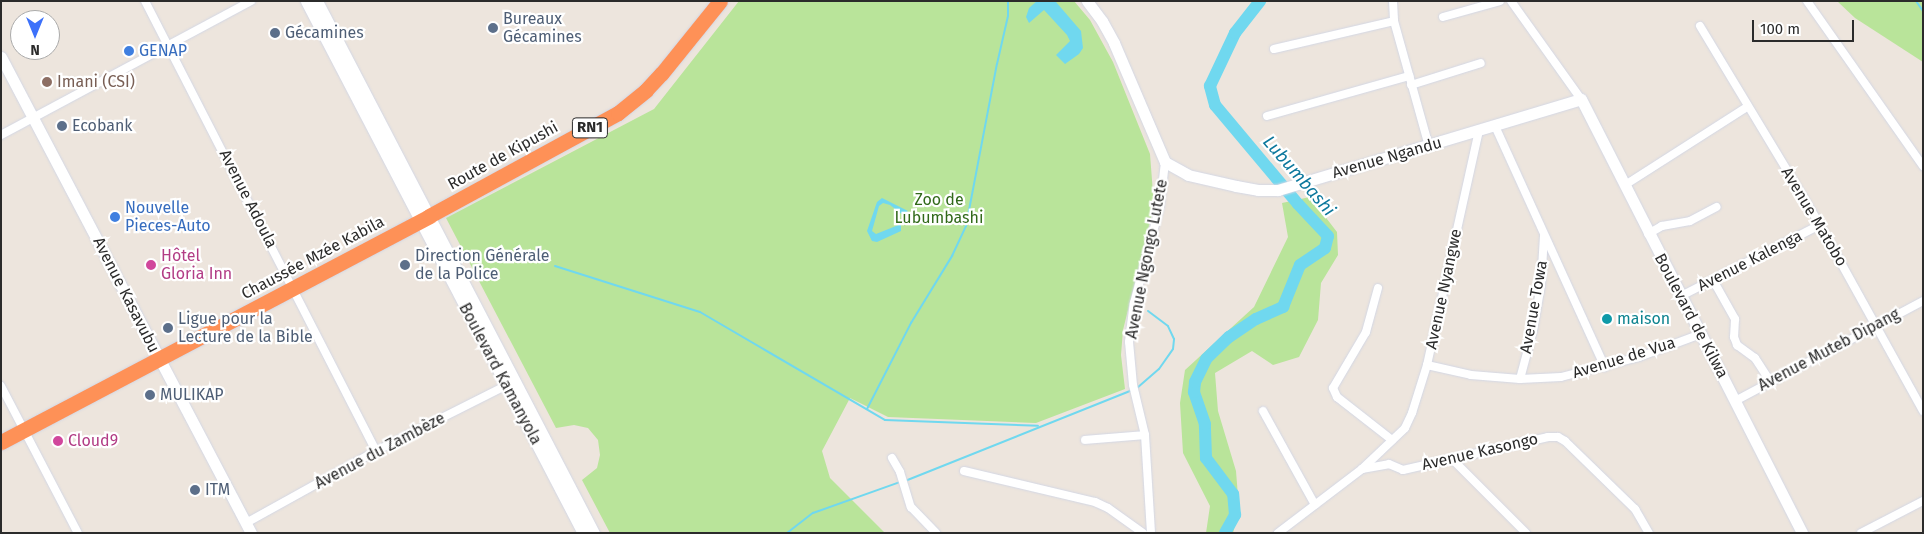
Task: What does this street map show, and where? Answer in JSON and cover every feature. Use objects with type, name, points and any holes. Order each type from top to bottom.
[{"type":"highway","name":"Route de Kipushi","points":[[424,219],[623,109],[654,82],[714,4]]},
{"type":"highway","name":"Chaussée Mzée Kabila","points":[[1,442],[424,219]]},
{"type":"street","name":"Avenue Adoula","points":[[145,1],[376,452]]},
{"type":"street","points":[[1,135],[250,1]]},
{"type":"street","name":"Boulevard Kamanyola","points":[[306,1],[510,383],[584,533]]},
{"type":"street","name":"Boulevard Kamanyola","points":[[317,1],[424,219]]},
{"type":"street","name":"Avenue Ngongo Lutete","points":[[1087,1],[1102,20],[1114,43],[1164,162],[1160,206],[1132,315],[1129,354],[1133,384],[1145,435],[1151,533]]},
{"type":"street","points":[[1393,1],[1394,21],[1429,146]]},
{"type":"street","points":[[1443,17],[1500,1]]},
{"type":"street","points":[[1511,1],[1581,99]]},
{"type":"street","points":[[1807,1],[1923,166]]},
{"type":"street","points":[[1274,50],[1394,21]]},
{"type":"street","name":"Avenue Matobo","points":[[1700,26],[1820,225],[1923,411]]},
{"type":"street","name":"Avenue Kasavubu","points":[[1,57],[248,528]]},
{"type":"street","points":[[1412,85],[1481,63]]},
{"type":"street","points":[[1267,116],[1409,76]]},
{"type":"street","name":"Avenue Ngandu","points":[[1164,162],[1181,173],[1202,179],[1258,190],[1278,190],[1581,99]]},
{"type":"street","name":"Boulevard de Kilwa","points":[[1581,99],[1648,234],[1802,533]]},
{"type":"street","points":[[1625,185],[1747,106]]},
{"type":"street","name":"Avenue Towa","points":[[1495,126],[1605,367]]},
{"type":"street","name":"Avenue Nyangwe","points":[[1278,533],[1362,469],[1405,428],[1412,414],[1427,365],[1479,131]]},
{"type":"street","points":[[1648,234],[1662,226],[1690,221],[1716,207]]},
{"type":"street","name":"Avenue Kalenga","points":[[1681,296],[1820,225]]},
{"type":"street","name":"Avenue Towa","points":[[1520,379],[1540,294],[1544,235]]},
{"type":"street","points":[[1713,280],[1735,318],[1734,337],[1737,345],[1755,358],[1770,382]]},
{"type":"street","points":[[1378,288],[1366,332],[1332,388],[1337,397],[1392,440]]},
{"type":"street","name":"Avenue Muteb Dipang","points":[[1735,401],[1876,324],[1923,301]]},
{"type":"street","name":"Avenue de Vua","points":[[1427,365],[1471,375],[1520,379],[1561,377],[1605,367],[1701,334]]},
{"type":"street","name":"Boulevard Kamanyola","points":[[510,383],[594,533]]},
{"type":"street","name":"Avenue du Zambèze","points":[[248,528],[376,452],[510,383]]},
{"type":"street","points":[[1,386],[78,533]]},
{"type":"street","points":[[1262,410],[1315,505]]},
{"type":"street","points":[[1085,440],[1145,435]]},
{"type":"street","name":"Avenue Kasongo","points":[[1362,469],[1389,464],[1403,470],[1548,437],[1562,439],[1635,509],[1649,533]]},
{"type":"street","points":[[892,458],[900,472],[911,506],[923,522],[936,533]]},
{"type":"street","points":[[1452,459],[1526,533]]},
{"type":"street","points":[[964,471],[1095,502],[1108,508],[1143,533]]},
{"type":"street","points":[[1861,533],[1923,501]]},
{"type":"green space","name":"Zoo de Lubumbashi","points":[[739,1],[1074,1],[1090,20],[1113,62],[1150,154],[1154,206],[1123,330],[1121,355],[1125,389],[1036,423],[888,417],[850,398],[822,451],[830,478],[885,533],[610,533],[582,480],[597,468],[600,455],[598,440],[588,428],[574,425],[556,428],[446,218],[654,109]]},
{"type":"green space","points":[[1837,1],[1923,1],[1923,62],[1855,18]]},
{"type":"green space","points":[[1310,197],[1337,232],[1338,255],[1321,283],[1318,320],[1299,357],[1273,365],[1252,351],[1215,373],[1218,411],[1236,471],[1239,509],[1233,533],[1206,533],[1210,506],[1183,453],[1180,403],[1185,370],[1254,307],[1288,237],[1282,203]]},
{"type":"water","points":[[1037,1],[1056,2],[1081,31],[1083,48],[1079,54],[1065,64],[1056,55],[1070,41],[1067,35],[1044,10],[1029,23],[1026,17],[1029,8]]},
{"type":"water","points":[[882,198],[908,211],[903,215],[890,205],[883,203],[879,206],[872,231],[876,234],[901,224],[901,231],[877,242],[872,241],[867,231],[877,202]]},
{"type":"waterway","points":[[867,409],[911,323],[952,256],[966,226],[1008,16],[1008,1]]},
{"type":"waterway","name":"Lubumbashi","points":[[1225,533],[1235,515],[1233,494],[1206,458],[1205,424],[1194,392],[1195,382],[1206,359],[1229,337],[1256,319],[1283,307],[1300,265],[1325,248],[1328,236],[1298,204],[1215,105],[1210,86],[1235,33],[1260,1]]},
{"type":"waterway","points":[[1916,1],[1923,11]]},
{"type":"waterway","points":[[555,266],[700,312],[885,420],[1038,426]]},
{"type":"waterway","points":[[1137,388],[1159,369],[1173,349],[1174,339],[1168,326],[1148,311]]},
{"type":"waterway","points":[[905,481],[1132,390]]},
{"type":"waterway","points":[[787,533],[813,513],[900,482]]},
{"type":"place","name":"Bureaux Gécamines","points":[[493,28]]},
{"type":"place","name":"Gécamines","points":[[275,33]]},
{"type":"place","name":"GENAP","points":[[129,51]]},
{"type":"place","name":"Imani (CSI)","points":[[47,82]]},
{"type":"place","name":"Ecobank","points":[[62,126]]},
{"type":"place","name":"Nouvelle Pieces-Auto","points":[[115,217]]},
{"type":"place","name":"Hôtel Gloria Inn","points":[[151,265]]},
{"type":"place","name":"Direction Générale de la Police","points":[[405,265]]},
{"type":"place","name":"maison","points":[[1607,319]]},
{"type":"place","name":"Ligue pour la Lecture de la Bible","points":[[168,328]]},
{"type":"place","name":"MULIKAP","points":[[150,395]]},
{"type":"place","name":"Cloud9","points":[[58,441]]},
{"type":"place","name":"ITM","points":[[195,490]]}]
